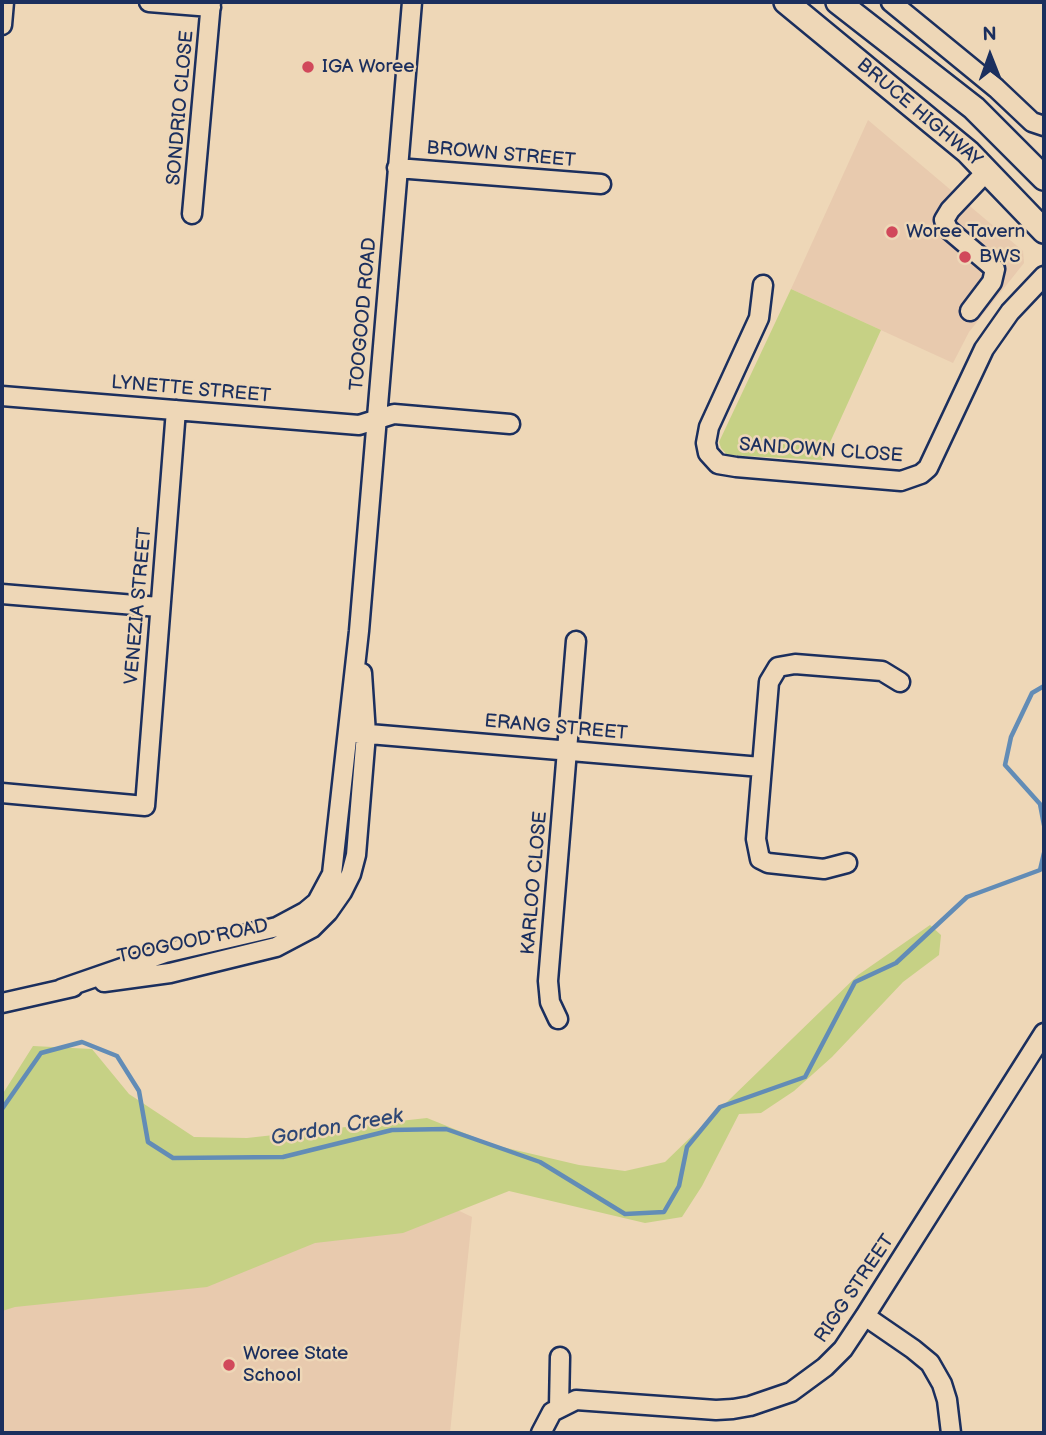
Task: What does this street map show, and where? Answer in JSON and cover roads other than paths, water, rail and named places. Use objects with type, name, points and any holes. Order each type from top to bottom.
[{"type":"main road","name":"BRUCE HIGHWAY","points":[[786,2],[943,131],[987,171],[1044,231]]},
{"type":"main road","name":"BRUCE HIGHWAY","points":[[838,2],[974,108],[1044,178]]},
{"type":"street","points":[[2,25],[4,2]]},
{"type":"street","points":[[149,2],[211,4]]},
{"type":"street","name":"TOOGOOD ROAD","points":[[61,989],[165,953],[276,927],[305,912],[317,902],[332,874],[359,631],[412,2]]},
{"type":"street","points":[[891,2],[996,88],[1032,122],[1044,126]]},
{"type":"street","name":"SONDRIO CLOSE","points":[[192,214],[211,4]]},
{"type":"street","name":"BROWN STREET","points":[[397,168],[601,184]]},
{"type":"street","points":[[970,311],[992,282],[995,269],[948,229],[944,220],[987,171]]},
{"type":"street","name":"SANDOWN CLOSE","points":[[763,285],[759,318],[709,427],[706,443],[708,453],[718,464],[736,467],[901,481],[921,474],[928,468],[984,348],[1010,312],[1044,276]]},
{"type":"street","name":"LYNETTE STREET","points":[[2,396],[359,425],[394,414],[510,424]]},
{"type":"street","name":"VENEZIA STREET","points":[[2,793],[145,806],[176,410]]},
{"type":"street","points":[[2,594],[159,607]]},
{"type":"street","name":"TOOGOOD ROAD","points":[[2,1003],[61,989],[170,973],[276,947],[312,928],[328,912],[342,892],[354,864],[366,734],[359,631]]},
{"type":"street","name":"KARLOO CLOSE","points":[[558,1019],[550,1002],[548,981],[576,641]]},
{"type":"street","points":[[847,863],[824,869],[768,863],[760,859],[756,838],[769,682],[778,667],[795,664],[882,671],[900,682]]},
{"type":"street","name":"ERANG STREET","points":[[346,732],[567,749],[761,768]]},
{"type":"street","name":"RIGG STREET","points":[[559,1407],[576,1400],[716,1410],[750,1406],[790,1392],[825,1367],[843,1349],[865,1316],[1044,1033]]},
{"type":"street","points":[[865,1316],[930,1363],[942,1384],[947,1400],[951,1433]]},
{"type":"street","points":[[541,1433],[546,1420],[559,1407],[560,1357]]},
{"type":"waterway","name":"Gordon Creek","points":[[1044,686],[1032,693],[1011,737],[1005,765],[1040,804],[1044,825]]},
{"type":"waterway","name":"Gordon Creek","points":[[2,1109],[41,1053],[82,1042],[117,1056],[139,1091],[148,1142],[173,1158],[283,1157],[392,1130],[446,1129],[540,1162],[625,1214],[664,1212],[679,1186],[687,1147],[720,1107],[805,1077],[855,982],[896,963],[967,897],[1040,870],[1044,853]]},
{"type":"place","name":"IGA Woree","points":[[308,67]]},
{"type":"place","name":"Woree Tavern","points":[[892,232]]},
{"type":"place","name":"BWS","points":[[965,257]]},
{"type":"place","name":"Woree State School","points":[[229,1365]]}]
